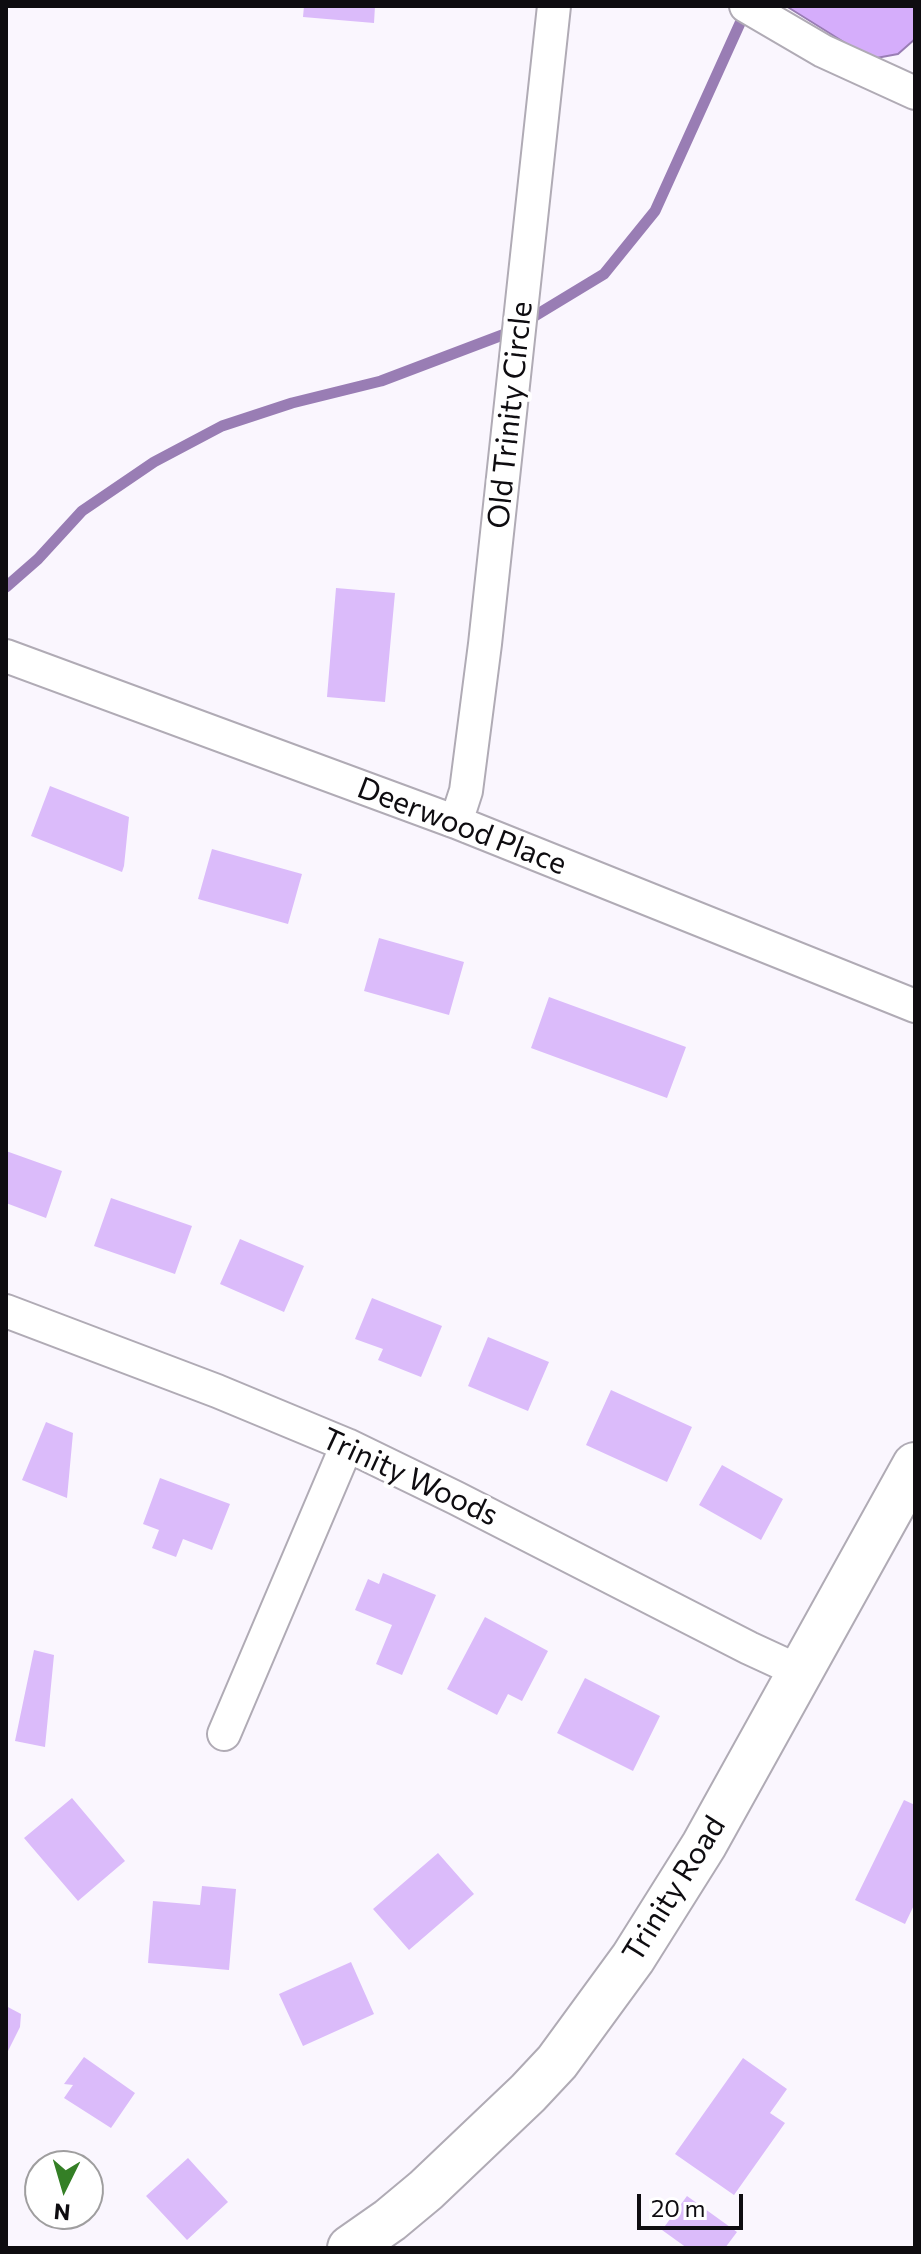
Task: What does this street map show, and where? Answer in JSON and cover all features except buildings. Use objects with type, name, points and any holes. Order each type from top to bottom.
[{"type":"main road","name":"Trinity Road","points":[[350,2248],[426,2190],[528,2093],[557,2062],[633,1958],[704,1845],[915,1465]]},
{"type":"street","name":"Old Trinity Circle","points":[[456,822],[466,791],[485,644],[554,6]]},
{"type":"street","points":[[746,6],[823,51],[915,93]]},
{"type":"street","name":"Deerwood Place","points":[[6,656],[456,822],[915,1006]]},
{"type":"street","name":"Trinity Woods","points":[[6,1311],[217,1391],[347,1445],[801,1672]]},
{"type":"street","points":[[224,1734],[347,1445]]},
{"type":"shaded area","points":[[786,6],[915,6],[915,39],[898,54],[871,59]]},
{"type":"waterway","points":[[6,587],[38,559],[82,511],[154,462],[222,426],[292,403],[381,381],[505,334],[604,274],[655,211],[746,10]]}]
